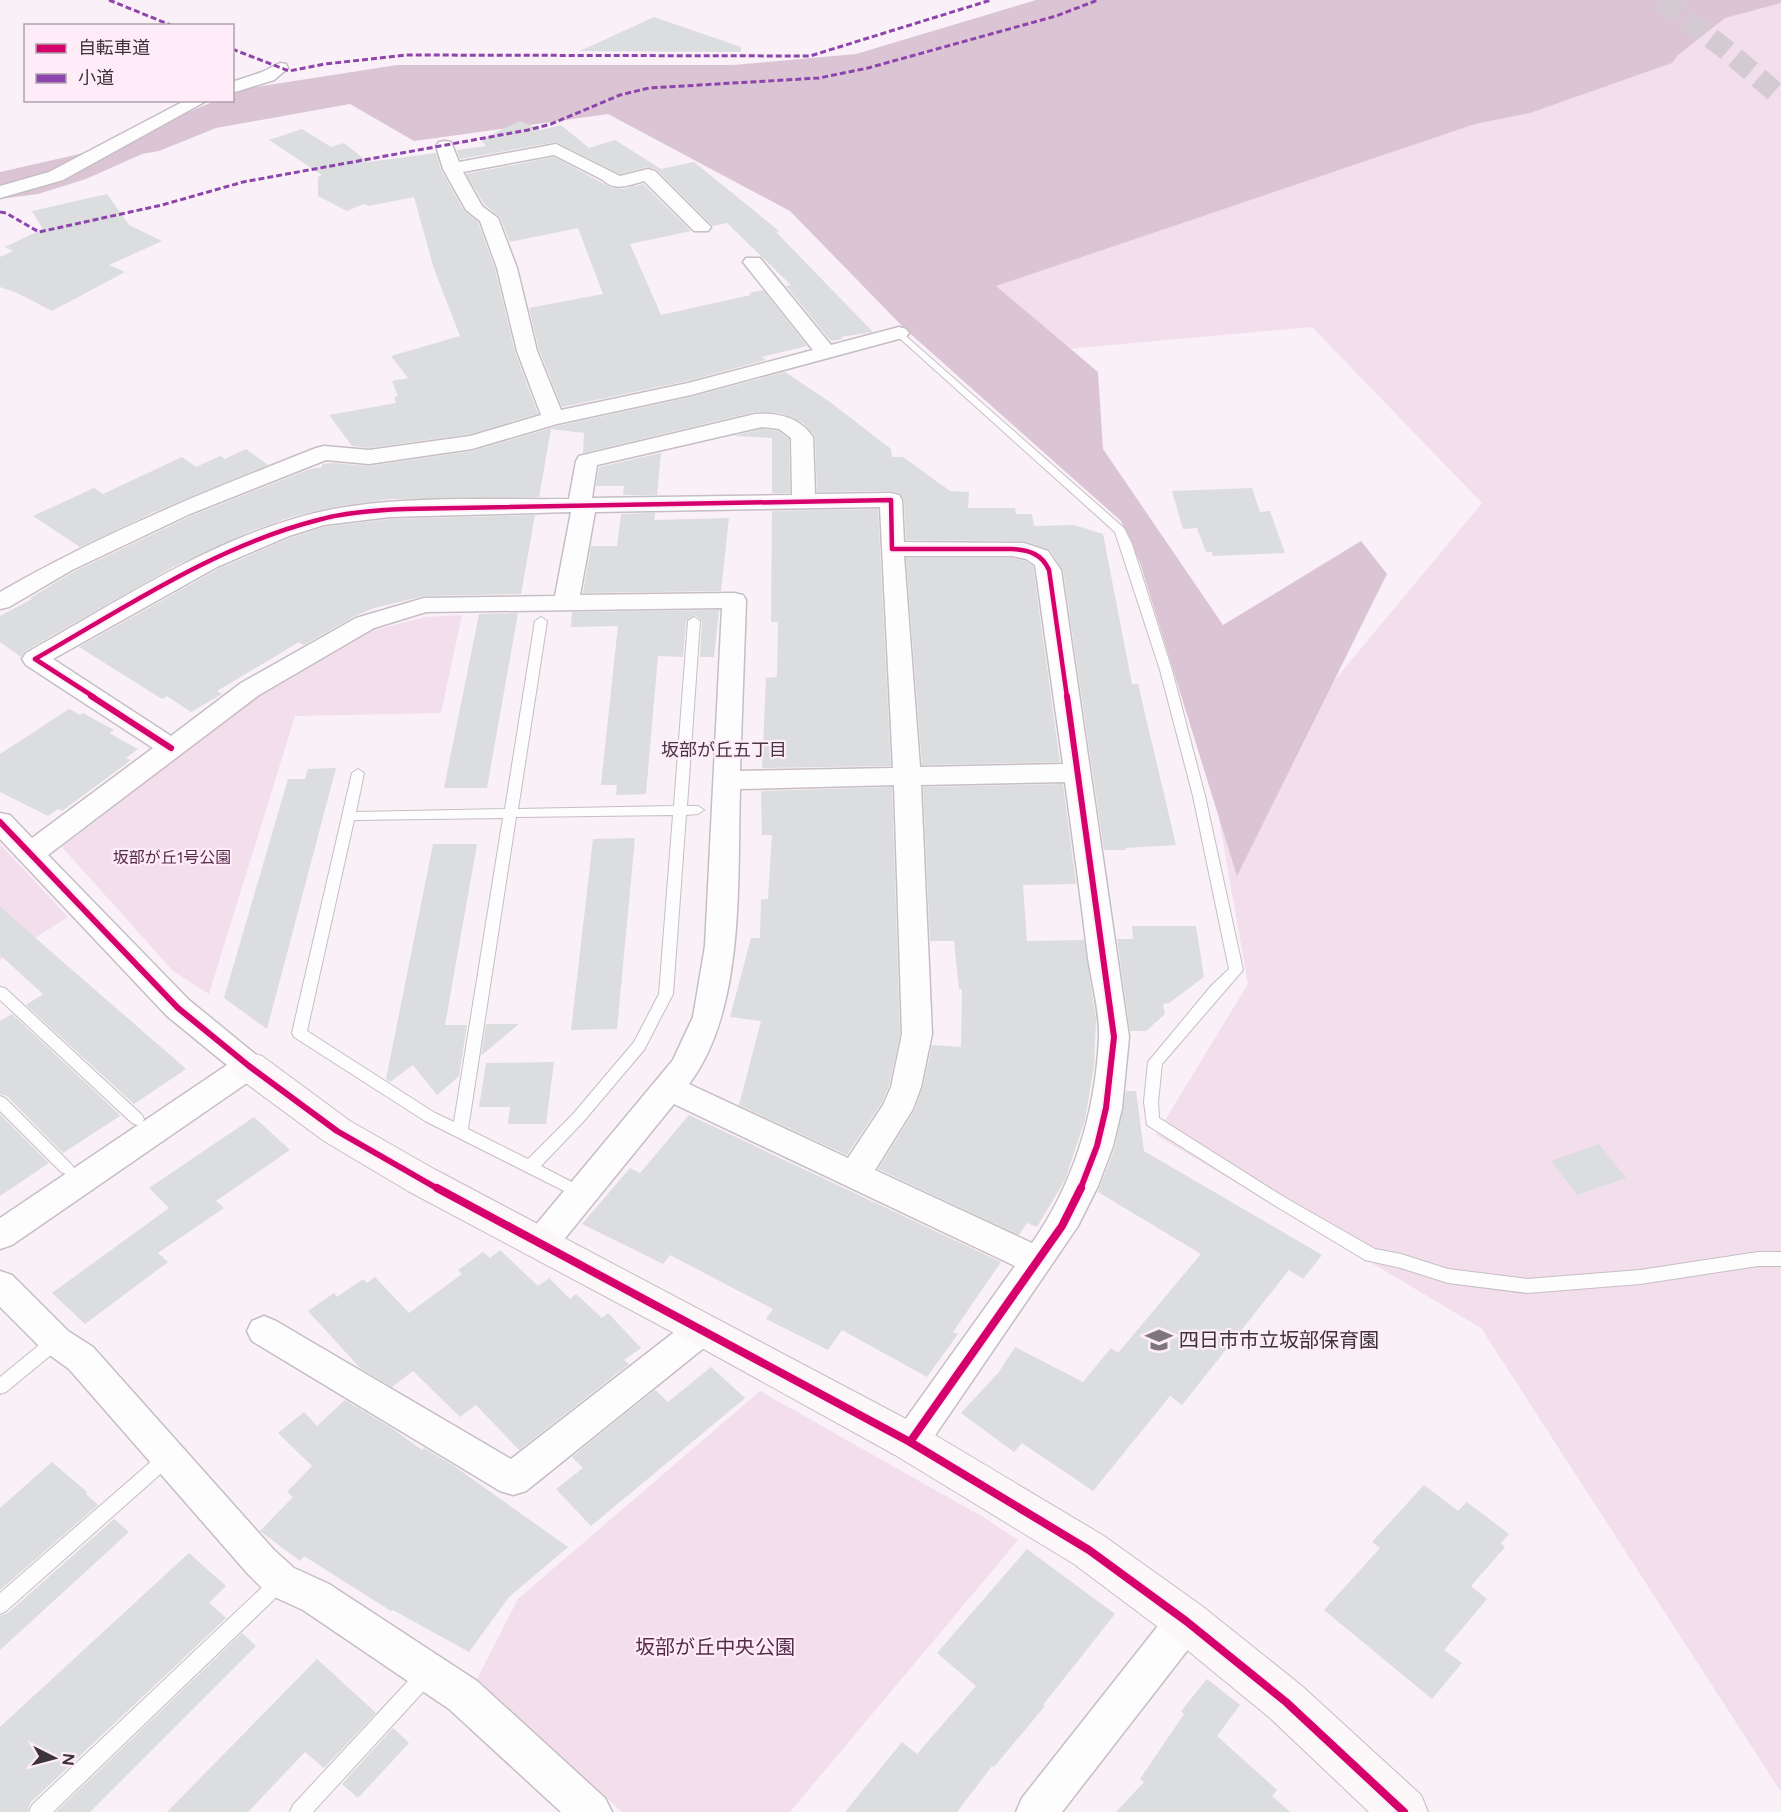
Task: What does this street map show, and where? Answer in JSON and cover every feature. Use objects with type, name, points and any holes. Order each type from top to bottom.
[{"type":"street","points":[[234,87],[268,76],[280,68]]},
{"type":"street","points":[[0,192],[56,176],[196,102]]},
{"type":"street","points":[[445,146],[452,169],[476,210],[488,218],[507,268],[528,351],[553,418]]},
{"type":"street","points":[[452,169],[556,149],[609,176],[616,182],[648,175],[700,227]]},
{"type":"street","points":[[753,262],[826,353]]},
{"type":"street","points":[[0,603],[64,565],[152,522],[324,453],[369,457],[472,442],[553,418],[691,389],[899,333]]},
{"type":"street","points":[[566,603],[587,460],[755,421],[780,421],[790,425],[802,437],[804,501]]},
{"type":"street","points":[[171,748],[35,659],[205,564],[269,535],[344,514],[380,510],[891,500],[892,549],[907,777],[917,1034],[906,1087],[897,1109],[855,1174]]},
{"type":"street","points":[[892,549],[1012,549],[1035,553],[1043,558],[1049,570],[1114,1037],[1107,1108],[1097,1146],[1082,1186],[1062,1226],[910,1442]]},
{"type":"street","points":[[30,854],[250,689],[364,623],[424,605],[734,600],[720,946],[708,1017],[686,1066],[541,1243]]},
{"type":"street","points":[[726,780],[1076,773]]},
{"type":"street","points":[[0,822],[178,1008],[249,1066],[337,1131],[421,1180],[703,1329],[910,1442],[990,1488],[1089,1550],[1186,1621],[1286,1702],[1404,1812]]},
{"type":"street","points":[[0,1235],[249,1066]]},
{"type":"street","points":[[669,1088],[1038,1261]]},
{"type":"street","points":[[0,1285],[56,1341],[81,1358],[261,1562],[281,1581],[316,1597],[463,1695],[591,1812]]},
{"type":"street","points":[[264,1331],[513,1479],[703,1329]]},
{"type":"street","points":[[1036,1812],[1186,1621]]},
{"type":"lane","points":[[899,333],[1120,530],[1126,544],[1166,669],[1196,785],[1236,970],[1155,1062],[1150,1102],[1152,1121],[1279,1202],[1371,1255],[1401,1261],[1448,1276],[1527,1286],[1640,1277],[1758,1259],[1781,1259]]},
{"type":"lane","points":[[460,1132],[541,621]]},
{"type":"lane","points":[[530,1167],[578,1118],[639,1046],[666,994],[694,621]]},
{"type":"lane","points":[[358,773],[299,1033],[430,1117],[582,1194]]},
{"type":"lane","points":[[348,816],[698,810]]},
{"type":"lane","points":[[4,1001],[137,1119]]},
{"type":"lane","points":[[0,1102],[66,1168]]},
{"type":"lane","points":[[0,1387],[56,1341]]},
{"type":"lane","points":[[0,1605],[168,1456]]},
{"type":"lane","points":[[39,1812],[281,1581]]},
{"type":"lane","points":[[300,1812],[428,1672]]},
{"type":"green space","points":[[1745,0],[1781,0],[1781,1792],[1481,1328],[1156,1135],[1248,984],[1219,819],[1482,503],[1312,327],[1045,351],[982,287]]},
{"type":"green space","name":"坂部が丘1号公園","points":[[462,615],[441,713],[295,716],[209,994],[173,971],[62,847],[259,695],[371,631],[425,617]]},
{"type":"green space","points":[[0,844],[68,917],[0,960]]},
{"type":"green space","name":"坂部が丘中央公園","points":[[760,1391],[983,1517],[1018,1540],[790,1812],[622,1812],[477,1679],[518,1599]]},
{"type":"shaded area","points":[[1036,0],[1781,0],[1781,3],[1725,18],[1678,55],[1672,63],[1530,113],[1475,124],[996,286],[1098,372],[1103,449],[1223,625],[1361,541],[1387,574],[1237,876],[1140,563],[1121,521],[905,329],[790,211],[608,114],[414,141],[350,104],[216,128],[159,151],[142,154],[86,179],[38,194],[0,199],[0,172],[97,150],[213,102],[234,102],[234,93],[243,89],[397,65],[733,65],[856,54]]},
{"type":"building","points":[[654,17],[741,47],[741,52],[580,51]]},
{"type":"building","points":[[520,121],[541,130],[561,125],[589,148],[615,140],[661,169],[694,162],[779,231],[776,232],[873,332],[841,337],[843,339],[831,341],[786,286],[791,285],[727,223],[713,226],[656,169],[647,167],[620,174],[556,142],[460,159],[457,150],[486,146],[481,140]]},
{"type":"building","points":[[302,129],[331,147],[344,143],[368,162],[436,153],[441,170],[464,211],[478,222],[495,269],[515,352],[538,414],[470,434],[369,448],[352,446],[329,415],[396,403],[394,397],[398,396],[392,381],[408,378],[391,356],[460,336],[434,269],[414,197],[369,206],[364,204],[347,211],[318,196],[318,179],[320,178],[317,177],[322,175],[269,140]]},
{"type":"building","points":[[554,157],[612,188],[623,189],[643,184],[691,231],[630,244],[661,315],[751,295],[749,293],[763,290],[807,346],[761,357],[766,360],[687,381],[562,407],[539,350],[529,308],[603,294],[578,228],[510,242],[500,217],[484,204],[466,174]]},
{"type":"building","points":[[107,194],[129,225],[162,241],[109,265],[125,272],[52,311],[0,287],[0,257],[13,251],[5,247],[43,229],[32,211]]},
{"type":"building","points":[[785,372],[830,402],[891,449],[892,457],[903,457],[950,491],[969,492],[968,508],[1015,508],[1016,514],[1032,514],[1034,526],[1074,525],[1103,534],[1132,684],[1138,684],[1176,845],[1104,850],[1063,570],[1050,550],[1024,541],[906,540],[904,500],[900,493],[891,491],[817,492],[815,436],[803,423],[781,413],[754,412],[583,453],[584,433],[551,429],[539,497],[391,499],[333,507],[291,517],[251,531],[173,567],[25,651],[21,657],[0,642],[0,616],[32,599],[30,598],[73,572],[191,516],[310,469],[322,467],[322,464],[369,466],[472,451],[558,426],[691,397]]},
{"type":"building","points":[[762,429],[778,431],[789,439],[790,493],[772,493],[772,438],[733,436]]},
{"type":"building","points":[[246,449],[268,465],[154,512],[80,547],[33,516],[94,488],[103,494],[182,457],[196,467],[220,456],[225,459]]},
{"type":"building","points":[[661,453],[657,495],[623,495],[624,486],[596,486],[599,467]]},
{"type":"building","points":[[1252,488],[1260,512],[1270,511],[1285,553],[1213,556],[1212,552],[1206,552],[1197,528],[1183,529],[1172,491]]},
{"type":"building","points":[[878,509],[891,766],[762,768],[766,678],[777,677],[778,622],[771,622],[772,511]]},
{"type":"building","points":[[655,513],[654,520],[729,518],[721,591],[583,593],[591,546],[617,546],[621,514]]},
{"type":"building","points":[[535,515],[521,594],[424,596],[374,608],[355,616],[304,645],[299,642],[217,691],[222,694],[191,712],[167,696],[162,699],[79,647],[218,569],[290,538],[324,527],[390,519]]},
{"type":"building","points":[[906,558],[1012,558],[1025,561],[1033,566],[1060,762],[922,765]]},
{"type":"building","points":[[719,610],[714,657],[700,657],[702,621],[695,615],[686,621],[683,657],[658,656],[646,794],[616,795],[617,785],[601,785],[618,626],[571,627],[572,612]]},
{"type":"building","points":[[518,613],[487,788],[444,788],[479,614]]},
{"type":"building","points":[[69,709],[80,715],[83,713],[114,730],[109,733],[138,749],[126,758],[131,760],[62,811],[58,809],[48,816],[0,792],[0,754]]},
{"type":"building","points":[[336,768],[267,1029],[224,998],[288,779],[305,779],[308,769]]},
{"type":"building","points":[[1063,784],[1076,884],[1023,885],[1027,941],[1084,940],[1096,1019],[1094,1066],[1085,1120],[1065,1180],[1037,1227],[1027,1223],[1019,1235],[878,1169],[915,1110],[923,1087],[932,1045],[961,1047],[962,989],[959,989],[954,941],[930,941],[923,787]]},
{"type":"building","points":[[892,787],[900,1035],[889,1086],[881,1104],[847,1155],[739,1105],[761,1021],[730,1017],[751,938],[760,938],[761,899],[768,899],[772,835],[762,835],[761,791]]},
{"type":"building","points":[[635,838],[617,1029],[571,1030],[593,839]]},
{"type":"building","points":[[433,844],[477,844],[445,1025],[467,1025],[459,1076],[437,1095],[413,1065],[390,1082],[386,1079]]},
{"type":"building","points":[[0,907],[186,1069],[134,1104],[26,1005],[43,994],[0,955]]},
{"type":"building","points":[[1132,926],[1196,926],[1204,977],[1169,1003],[1163,1004],[1165,1014],[1146,1031],[1130,1031],[1117,939],[1133,939]]},
{"type":"building","points":[[12,1014],[120,1116],[63,1153],[7,1096],[0,1094],[0,1021]]},
{"type":"building","points":[[486,1024],[519,1024],[481,1056]]},
{"type":"building","points":[[554,1062],[546,1124],[508,1124],[510,1107],[479,1107],[486,1063]]},
{"type":"building","points":[[1126,1091],[1136,1091],[1144,1151],[1322,1255],[1303,1279],[1289,1270],[1182,1405],[1170,1396],[1093,1491],[1022,1443],[1014,1452],[961,1413],[999,1372],[1015,1347],[1083,1382],[1111,1348],[1118,1353],[1201,1254],[1098,1192],[1115,1147]]},
{"type":"building","points":[[0,1114],[49,1163],[0,1196]]},
{"type":"building","points":[[689,1115],[1001,1262],[953,1332],[958,1334],[927,1377],[842,1330],[828,1350],[766,1319],[773,1309],[670,1255],[663,1264],[582,1224],[630,1168],[640,1173]]},
{"type":"building","points":[[254,1117],[290,1150],[216,1201],[224,1208],[158,1253],[168,1262],[85,1324],[52,1293],[169,1208],[149,1188]]},
{"type":"building","points":[[1599,1144],[1626,1178],[1577,1195],[1551,1161]]},
{"type":"building","points":[[500,1250],[538,1286],[549,1278],[570,1299],[576,1294],[602,1318],[608,1313],[641,1348],[624,1360],[629,1364],[519,1450],[476,1405],[460,1417],[413,1371],[392,1387],[360,1368],[308,1311],[334,1293],[337,1297],[363,1279],[367,1283],[375,1277],[409,1313],[462,1274],[458,1270],[483,1252],[490,1258]]},
{"type":"building","points":[[711,1367],[745,1398],[591,1526],[556,1489],[583,1468],[572,1457],[655,1390],[668,1402]]},
{"type":"building","points":[[345,1400],[393,1429],[422,1450],[424,1448],[451,1464],[568,1547],[509,1597],[469,1652],[393,1610],[391,1611],[304,1556],[300,1561],[260,1531],[293,1497],[287,1492],[312,1466],[278,1433],[304,1412],[317,1426]]},
{"type":"building","points":[[52,1462],[87,1492],[86,1494],[98,1505],[0,1590],[0,1508]]},
{"type":"building","points":[[1424,1485],[1458,1511],[1467,1502],[1509,1534],[1501,1543],[1505,1547],[1471,1586],[1487,1599],[1444,1650],[1462,1663],[1432,1699],[1324,1610],[1380,1548],[1372,1542]]},
{"type":"building","points":[[114,1519],[129,1532],[0,1650],[0,1616],[8,1613]]},
{"type":"building","points":[[1027,1549],[1115,1614],[1043,1705],[1045,1706],[994,1767],[992,1766],[957,1812],[845,1812],[902,1742],[917,1754],[976,1686],[937,1653]]},
{"type":"building","points":[[189,1553],[226,1586],[209,1603],[226,1618],[30,1803],[27,1812],[0,1812],[0,1727]]},
{"type":"building","points":[[242,1633],[256,1646],[90,1812],[56,1812]]},
{"type":"building","points":[[317,1659],[376,1713],[324,1768],[305,1752],[248,1812],[167,1812]]},
{"type":"building","points":[[1207,1679],[1240,1705],[1217,1736],[1277,1790],[1272,1796],[1290,1812],[1116,1812],[1144,1782],[1140,1779],[1184,1714],[1181,1711]]},
{"type":"building","points":[[393,1728],[409,1743],[358,1798],[342,1784]]},
{"type":"tunnel","points":[[1662,0],[1724,48],[1781,97]]},
{"type":"marked path","points":[[109,0],[168,24]]},
{"type":"marked path","points":[[234,50],[289,71],[325,64],[406,55],[810,56],[991,0]]},
{"type":"marked path","points":[[0,212],[6,213],[39,232],[162,205],[243,182],[528,130],[551,124],[620,95],[649,88],[819,78],[868,68],[1056,16],[1098,0]]},
{"type":"cycle path","points":[[171,748],[35,659],[208,562],[244,545],[317,520],[346,514],[419,508],[891,500],[892,549],[1012,549],[1024,550],[1039,556],[1049,570],[1114,1037],[1106,1108],[1097,1146],[1082,1186],[1062,1226],[910,1442]]},
{"type":"cycle path","points":[[0,822],[178,1008],[249,1066],[337,1131],[421,1180],[703,1329],[910,1442],[1089,1550],[1186,1621],[1286,1702],[1404,1812]]},
{"type":"place","name":"四日市市立坂部保育園","points":[[1159,1340]]},
{"type":"district","name":"坂部が丘五丁目","points":[[724,750]]}]
